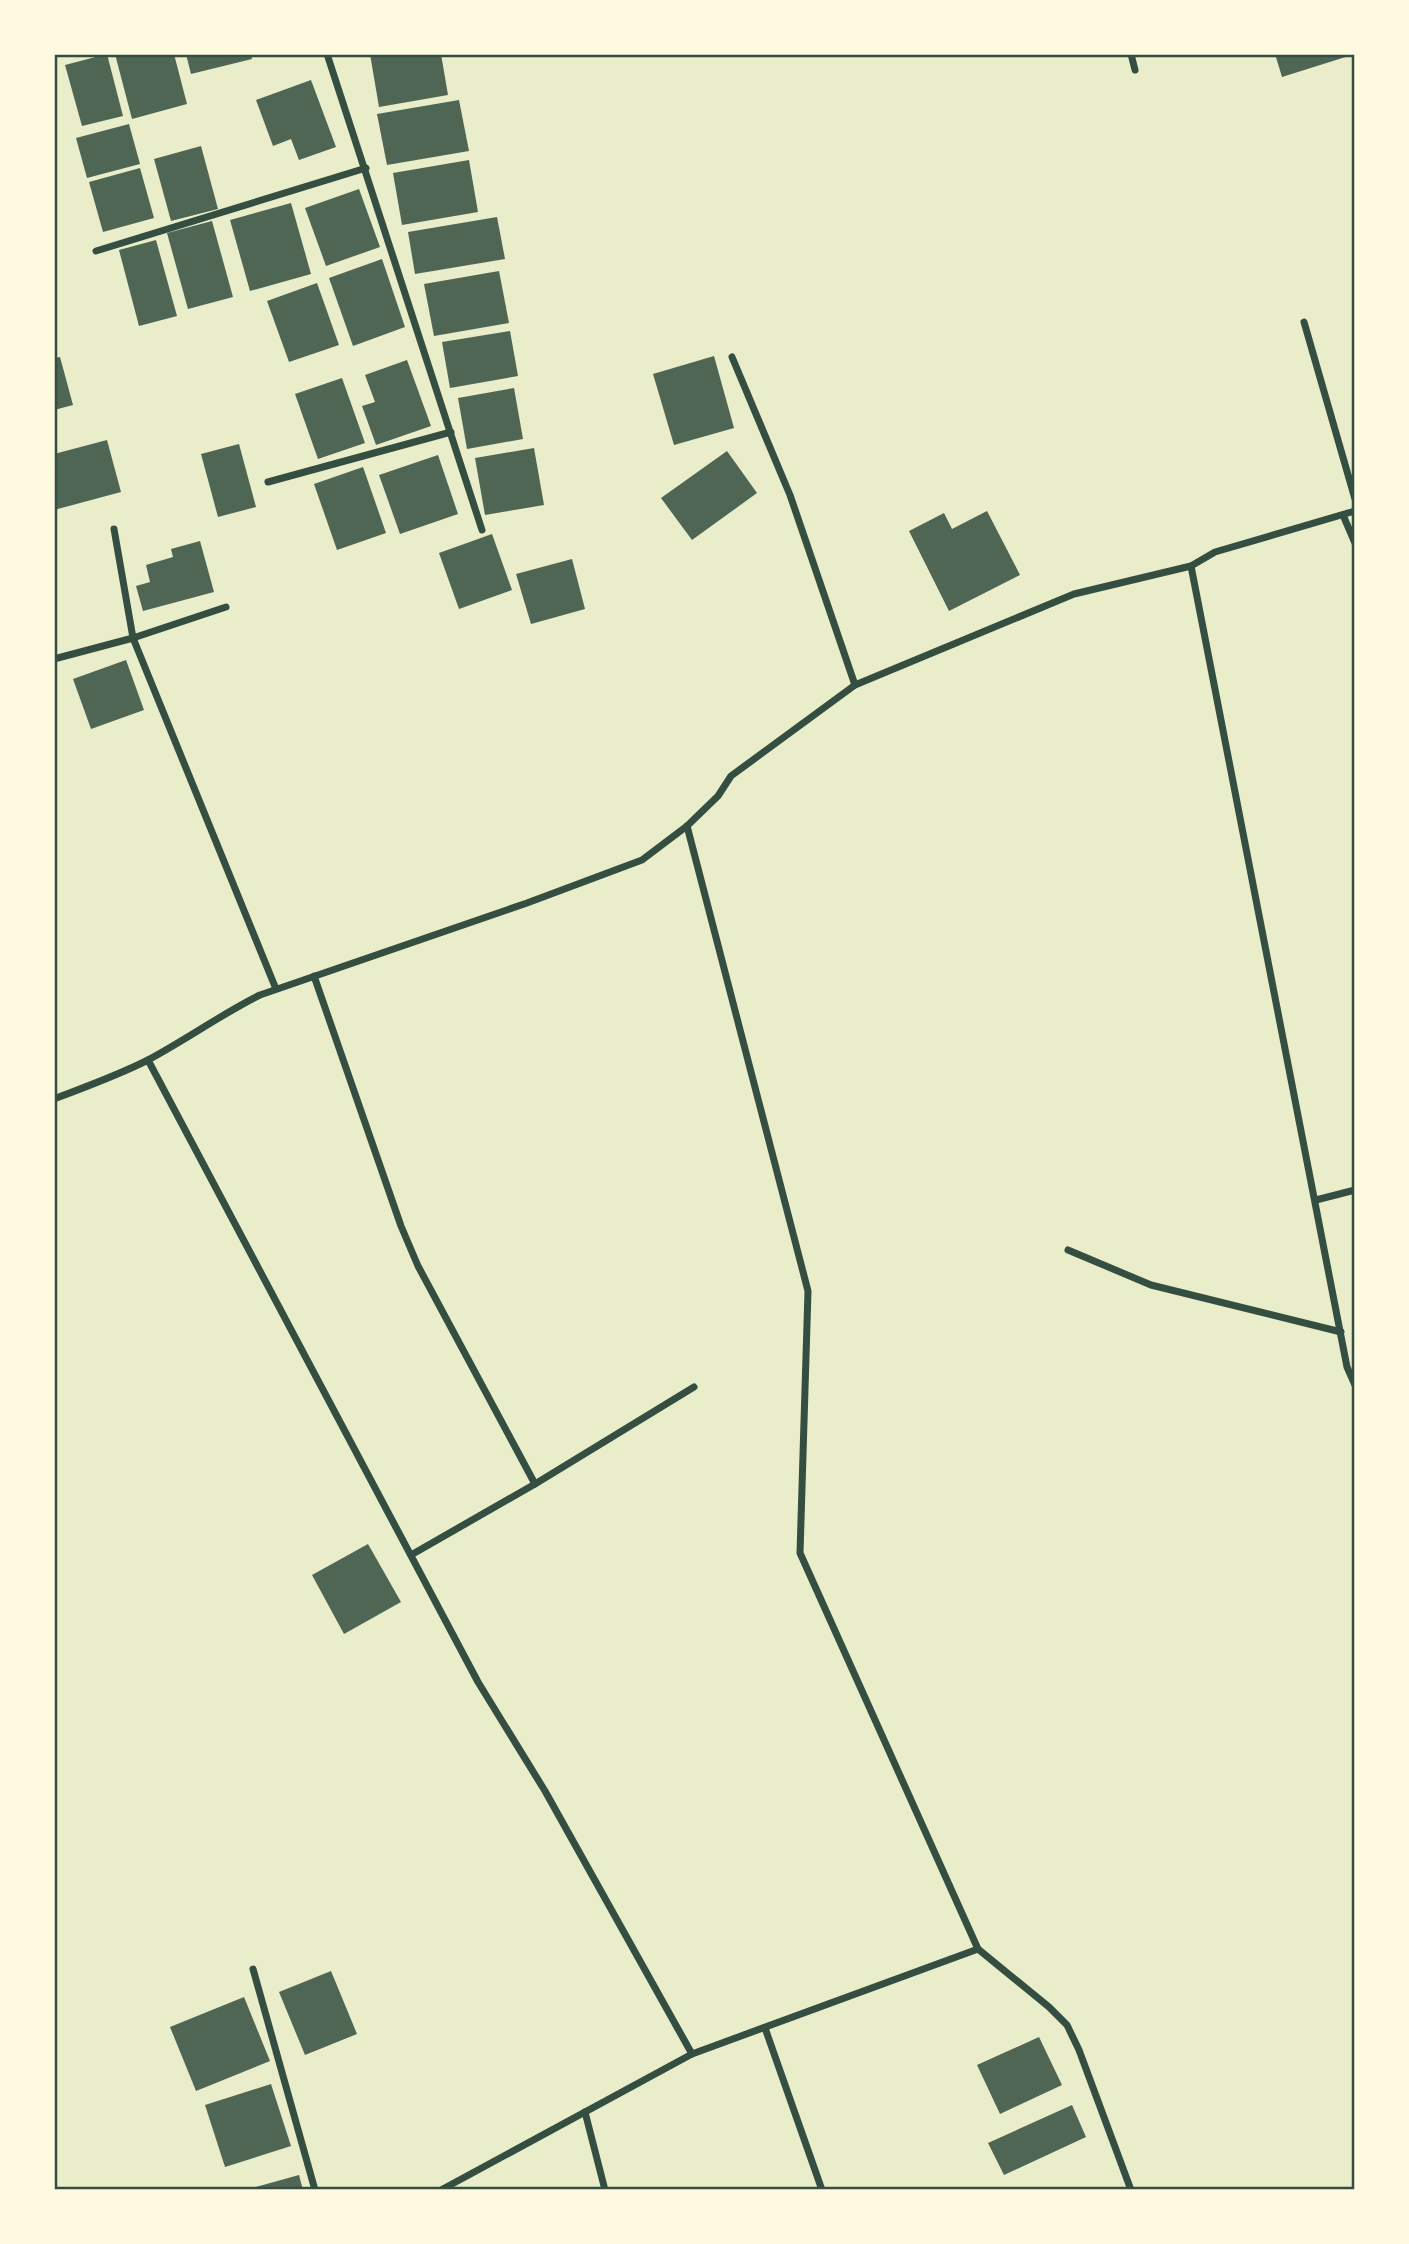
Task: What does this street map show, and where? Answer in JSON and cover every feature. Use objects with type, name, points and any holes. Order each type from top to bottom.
[{"type":"street","points":[[327,54],[482,530]]},
{"type":"street","points":[[1131,54],[1135,69]]},
{"type":"street","points":[[96,251],[366,168]]},
{"type":"street","points":[[1304,322],[1355,499]]},
{"type":"street","points":[[732,357],[790,495],[855,685]]},
{"type":"street","points":[[268,482],[451,432]]},
{"type":"street","points":[[54,1099],[148,1060],[220,1015],[276,989],[516,907],[642,860],[687,826],[719,796],[731,776],[855,685],[1074,594],[1191,566],[1215,552],[1355,511]]},
{"type":"street","points":[[1343,515],[1355,543]]},
{"type":"street","points":[[114,529],[133,638],[276,989]]},
{"type":"street","points":[[1191,566],[1347,1367],[1355,1385]]},
{"type":"street","points":[[54,659],[133,638],[226,607]]},
{"type":"street","points":[[687,826],[808,1292],[800,1553],[978,1949],[1067,2025],[1079,2050],[1130,2190]]},
{"type":"street","points":[[314,976],[401,1226],[418,1266],[536,1484]]},
{"type":"street","points":[[148,1060],[478,1682],[545,1791],[692,2054]]},
{"type":"street","points":[[1316,1200],[1355,1190]]},
{"type":"street","points":[[1068,1250],[1151,1285],[1341,1332]]},
{"type":"street","points":[[411,1555],[536,1484],[694,1387]]},
{"type":"street","points":[[441,2190],[692,2054],[978,1949]]},
{"type":"street","points":[[253,1969],[315,2190]]},
{"type":"street","points":[[765,2028],[822,2190]]},
{"type":"street","points":[[585,2112],[605,2190]]},
{"type":"building","points":[[107,54],[123,116],[82,126],[65,65]]},
{"type":"building","points":[[115,54],[174,54],[187,104],[132,119]]},
{"type":"building","points":[[186,54],[251,54],[252,59],[191,74]]},
{"type":"building","points":[[370,54],[441,54],[448,95],[379,107]]},
{"type":"building","points":[[1275,54],[1352,54],[1352,55],[1282,77]]},
{"type":"building","points":[[311,80],[336,147],[299,160],[291,139],[273,146],[256,100]]},
{"type":"building","points":[[459,100],[469,151],[387,165],[377,114]]},
{"type":"building","points":[[129,124],[140,164],[87,178],[76,138]]},
{"type":"building","points":[[201,146],[218,209],[171,221],[154,159]]},
{"type":"building","points":[[469,160],[478,212],[402,225],[393,173]]},
{"type":"building","points":[[140,168],[154,218],[103,232],[89,182]]},
{"type":"building","points":[[359,189],[380,247],[326,266],[305,208]]},
{"type":"building","points":[[291,203],[311,274],[250,291],[230,220]]},
{"type":"building","points":[[497,217],[505,259],[415,274],[408,232]]},
{"type":"building","points":[[212,221],[233,297],[188,309],[167,233]]},
{"type":"building","points":[[156,240],[177,316],[139,326],[119,250]]},
{"type":"building","points":[[382,259],[405,327],[353,346],[329,278]]},
{"type":"building","points":[[499,271],[509,323],[434,336],[424,284]]},
{"type":"building","points":[[317,283],[339,345],[289,362],[267,301]]},
{"type":"building","points":[[510,331],[518,376],[450,388],[442,342]]},
{"type":"building","points":[[714,356],[734,428],[674,445],[653,374]]},
{"type":"building","points":[[60,357],[73,405],[54,410],[54,358]]},
{"type":"building","points":[[407,360],[431,426],[376,445],[362,406],[375,402],[365,375]]},
{"type":"building","points":[[342,378],[365,443],[318,459],[295,394]]},
{"type":"building","points":[[514,388],[523,439],[467,449],[458,398]]},
{"type":"building","points":[[107,440],[121,492],[54,510],[54,454]]},
{"type":"building","points":[[239,444],[256,507],[218,517],[201,454]]},
{"type":"building","points":[[534,448],[544,505],[485,515],[475,458]]},
{"type":"building","points":[[727,451],[757,493],[692,540],[661,498]]},
{"type":"building","points":[[438,455],[458,514],[400,534],[379,475]]},
{"type":"building","points":[[363,467],[386,533],[337,550],[314,484]]},
{"type":"building","points":[[987,511],[1020,575],[949,611],[909,531],[944,513],[952,529]]},
{"type":"building","points":[[492,534],[512,590],[459,609],[439,553]]},
{"type":"building","points":[[200,541],[214,592],[143,611],[136,586],[150,582],[146,565],[173,557],[171,549]]},
{"type":"building","points":[[572,559],[585,609],[531,624],[516,574]]},
{"type":"building","points":[[126,660],[144,710],[91,729],[73,679]]},
{"type":"building","points":[[368,1544],[401,1602],[344,1634],[312,1575]]},
{"type":"building","points":[[331,1971],[357,2034],[305,2055],[279,1992]]},
{"type":"building","points":[[244,1997],[270,2061],[196,2091],[170,2027]]},
{"type":"building","points":[[1039,2037],[1062,2085],[1000,2114],[977,2065]]},
{"type":"building","points":[[271,2084],[291,2146],[225,2167],[205,2105]]},
{"type":"building","points":[[1072,2105],[1086,2137],[1004,2175],[988,2143]]},
{"type":"building","points":[[299,2175],[303,2190],[249,2189]]}]
